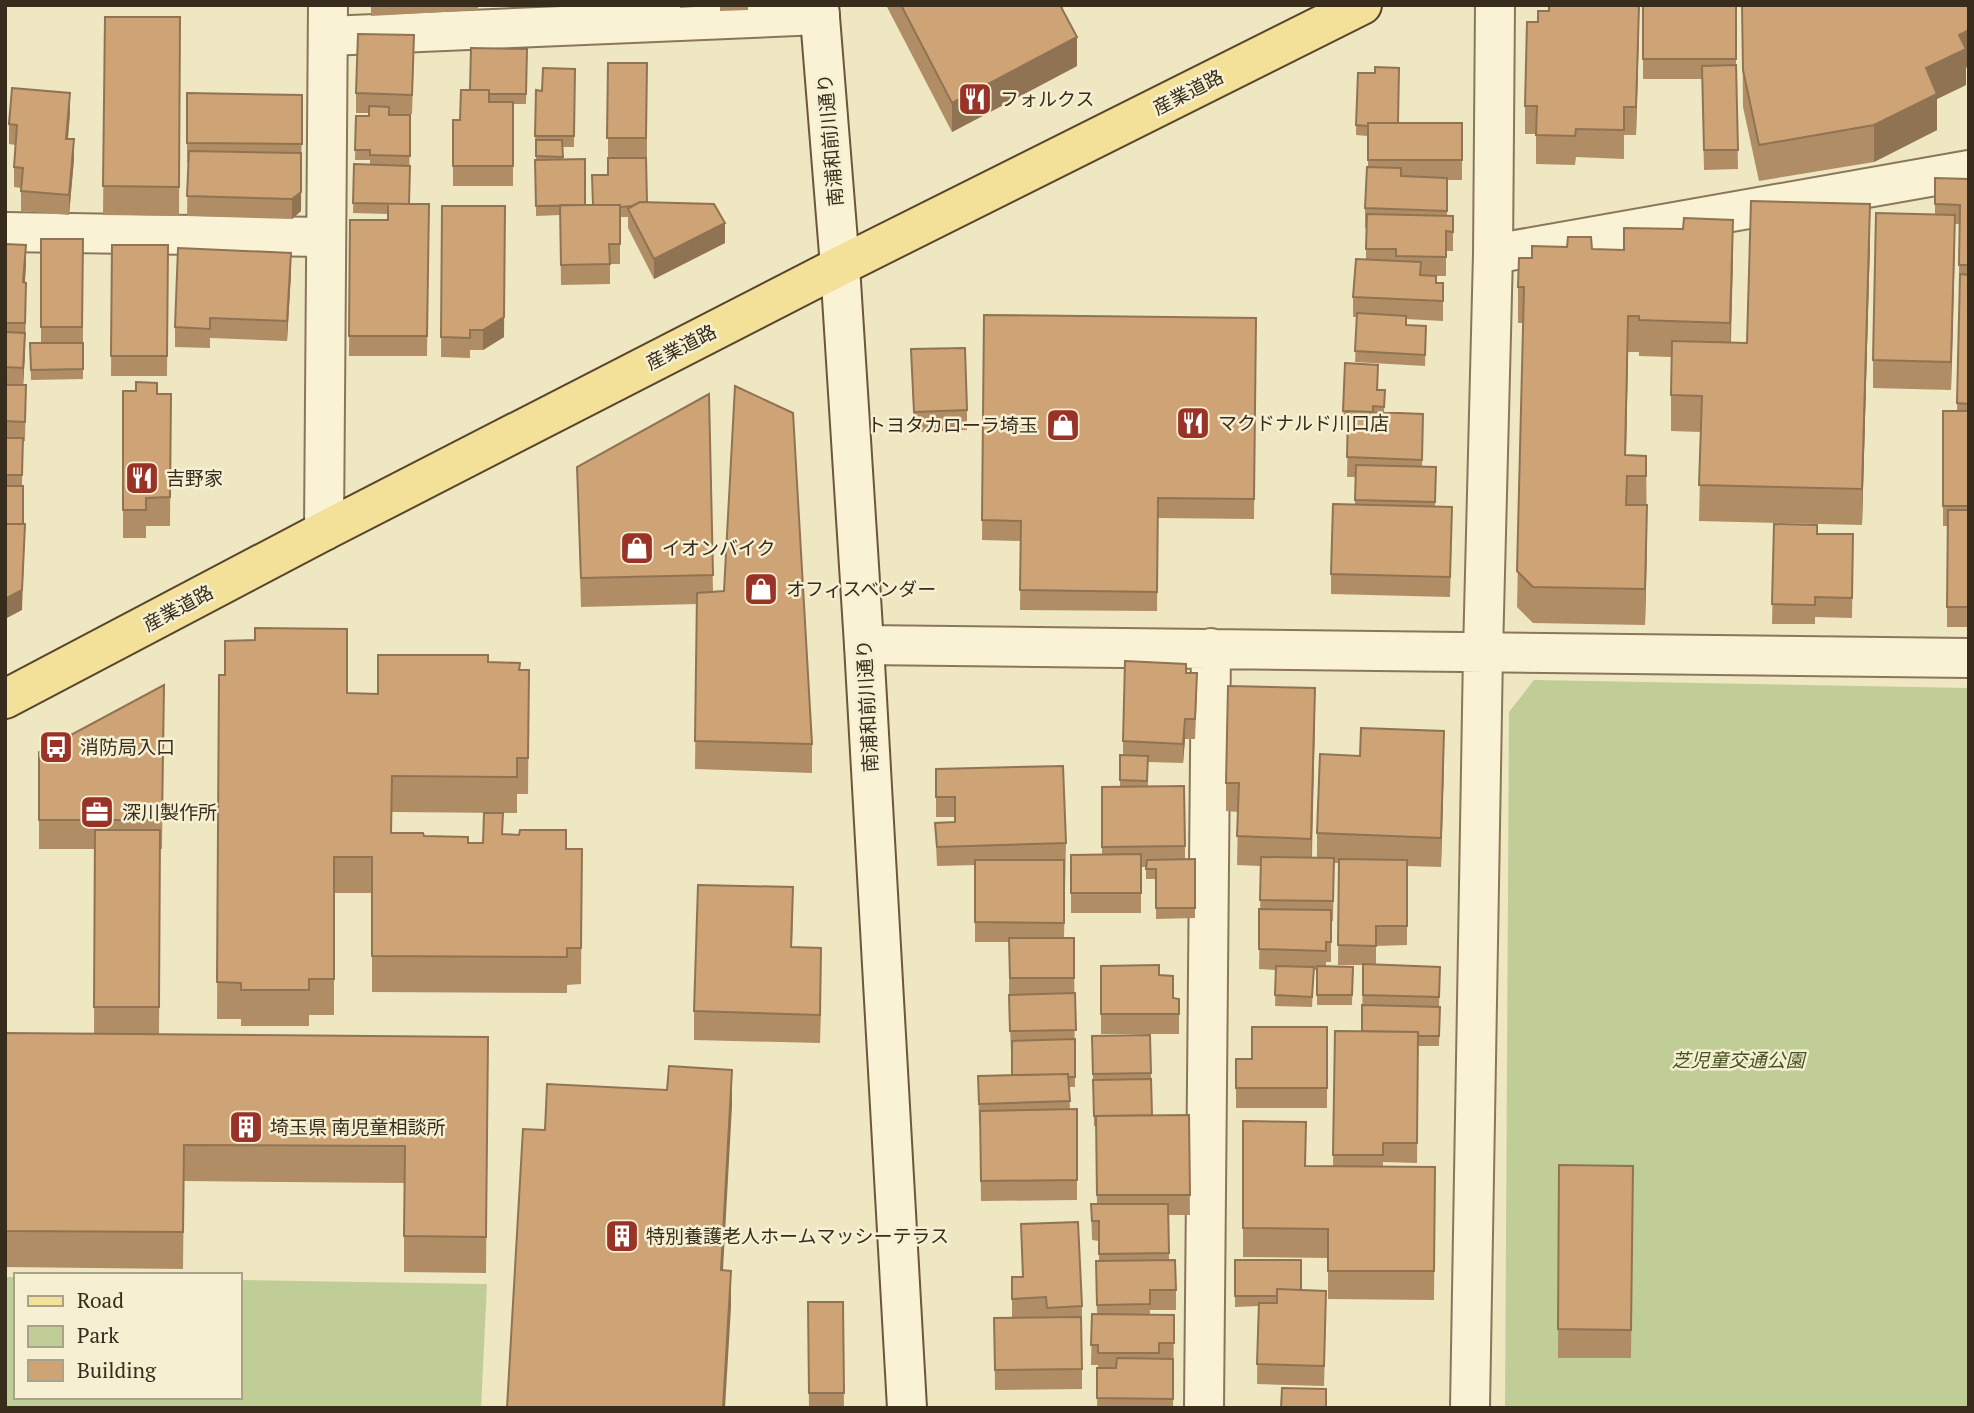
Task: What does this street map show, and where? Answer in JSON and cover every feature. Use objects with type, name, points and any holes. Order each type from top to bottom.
[{"type":"main road","name":"産業道路","points":[[5,699],[324,531],[839,266],[1362,5]]},
{"type":"street","points":[[1470,1408],[1493,254],[1495,5]]},
{"type":"street","name":"南浦和前川通り","points":[[819,10],[864,645],[907,1408]]},
{"type":"street","points":[[324,531],[328,21],[819,10]]},
{"type":"street","points":[[1493,254],[1969,170]]},
{"type":"street","points":[[5,232],[326,237]]},
{"type":"street","points":[[864,645],[1969,658]]},
{"type":"street","points":[[1204,1408],[1211,649]]},
{"type":"green space","name":"芝児童交通公園","points":[[1534,680],[1969,688],[1969,1408],[1505,1408],[1509,712]]},
{"type":"green space","points":[[5,1277],[14,1277],[14,1399],[242,1399],[242,1280],[487,1284],[481,1408],[5,1408]]},
{"type":"building","name":"フォルクス","points":[[901,5],[1060,5],[1077,37],[952,103]]},
{"type":"building","points":[[1549,5],[1639,5],[1636,107],[1624,107],[1624,130],[1576,129],[1575,136],[1536,135],[1537,106],[1525,106],[1527,22],[1538,22],[1538,11],[1549,11]]},
{"type":"building","points":[[1643,5],[1736,5],[1736,59],[1643,59]]},
{"type":"building","points":[[1742,5],[1969,5],[1969,30],[1959,35],[1966,49],[1926,68],[1937,94],[1874,125],[1759,145],[1743,70]]},
{"type":"building","points":[[105,17],[180,17],[179,187],[103,186]]},
{"type":"building","points":[[358,34],[414,35],[412,95],[356,93]]},
{"type":"building","points":[[471,48],[527,49],[526,94],[489,94],[489,90],[470,90]]},
{"type":"building","points":[[608,63],[647,63],[646,138],[607,138]]},
{"type":"building","points":[[1736,65],[1738,150],[1704,150],[1702,66]]},
{"type":"building","points":[[1375,67],[1399,68],[1398,123],[1356,125],[1358,73],[1375,73]]},
{"type":"building","points":[[543,68],[575,69],[574,136],[535,136],[536,90],[542,91]]},
{"type":"building","points":[[12,88],[70,93],[66,139],[74,139],[69,195],[21,191],[23,168],[14,167],[17,125],[9,124]]},
{"type":"building","points":[[461,90],[489,90],[489,102],[513,102],[513,166],[453,166],[453,120],[460,120]]},
{"type":"building","points":[[187,93],[302,95],[302,144],[187,143]]},
{"type":"building","points":[[369,106],[389,107],[389,115],[410,115],[410,156],[370,155],[370,150],[355,150],[356,116],[369,116]]},
{"type":"building","points":[[1368,123],[1462,123],[1462,160],[1368,160]]},
{"type":"building","points":[[536,140],[562,140],[563,157],[536,156]]},
{"type":"building","points":[[189,151],[301,153],[301,192],[292,199],[187,196]]},
{"type":"building","points":[[608,158],[646,158],[647,202],[620,207],[593,205],[592,175],[608,175]]},
{"type":"building","points":[[585,159],[585,205],[536,206],[535,160]]},
{"type":"building","points":[[354,164],[410,166],[409,204],[353,203]]},
{"type":"building","points":[[1367,167],[1401,168],[1401,176],[1447,178],[1447,211],[1365,208]]},
{"type":"building","points":[[1935,178],[1969,179],[1969,265],[1959,265],[1960,205],[1935,204]]},
{"type":"building","points":[[1751,201],[1870,204],[1862,489],[1699,485],[1702,396],[1671,395],[1672,341],[1747,343]]},
{"type":"building","points":[[640,202],[714,204],[725,223],[654,259],[628,209]]},
{"type":"building","points":[[388,204],[429,204],[427,336],[349,336],[350,220],[388,220]]},
{"type":"building","points":[[560,205],[620,205],[620,244],[609,244],[610,264],[561,265]]},
{"type":"building","points":[[442,206],[505,206],[504,317],[483,330],[470,330],[470,338],[441,337]]},
{"type":"building","points":[[1876,213],[1955,215],[1951,362],[1873,360]]},
{"type":"building","points":[[1367,214],[1453,216],[1453,232],[1446,231],[1446,257],[1396,256],[1396,249],[1366,249]]},
{"type":"building","points":[[1684,218],[1733,220],[1730,323],[1639,320],[1639,316],[1628,316],[1625,455],[1646,456],[1646,476],[1627,476],[1626,505],[1647,505],[1645,589],[1533,587],[1517,571],[1524,287],[1518,287],[1519,258],[1532,258],[1532,246],[1567,247],[1568,237],[1591,237],[1592,249],[1624,250],[1624,228],[1683,229]]},
{"type":"building","points":[[41,239],[83,239],[82,327],[41,327]]},
{"type":"building","points":[[5,244],[26,245],[23,282],[26,283],[25,323],[5,323]]},
{"type":"building","points":[[112,245],[168,245],[167,356],[111,356]]},
{"type":"building","points":[[178,248],[291,253],[287,321],[210,318],[210,329],[175,327]]},
{"type":"building","points":[[1356,259],[1421,262],[1420,275],[1436,276],[1436,283],[1443,283],[1443,301],[1353,297]]},
{"type":"building","points":[[1960,274],[1969,275],[1969,404],[1957,403]]},
{"type":"building","points":[[1357,313],[1406,316],[1406,325],[1426,326],[1425,355],[1355,351]]},
{"type":"building","points":[[984,315],[1256,318],[1254,499],[1158,498],[1157,592],[1020,590],[1021,521],[982,520]]},
{"type":"building","points":[[5,332],[25,333],[23,368],[5,367]]},
{"type":"building","points":[[30,343],[83,343],[83,369],[31,370]]},
{"type":"building","points":[[965,348],[967,410],[914,412],[911,349]]},
{"type":"building","points":[[1345,363],[1378,365],[1377,390],[1385,390],[1384,407],[1373,406],[1373,412],[1343,411]]},
{"type":"building","points":[[136,382],[157,383],[157,394],[171,394],[170,497],[146,498],[146,510],[123,510],[123,391],[136,391]]},
{"type":"building","points":[[5,385],[26,385],[25,422],[5,421]]},
{"type":"building","points":[[735,386],[793,413],[812,744],[695,741],[697,593],[724,591]]},
{"type":"building","points":[[709,394],[713,575],[581,578],[577,467]]},
{"type":"building","points":[[1348,411],[1423,414],[1422,460],[1347,457]]},
{"type":"building","points":[[1943,411],[1969,411],[1969,506],[1943,506]]},
{"type":"building","points":[[5,438],[23,438],[22,475],[5,475]]},
{"type":"building","points":[[1356,465],[1436,467],[1435,502],[1355,500]]},
{"type":"building","points":[[5,486],[23,486],[23,524],[5,524]]},
{"type":"building","points":[[1333,504],[1452,507],[1450,577],[1331,574]]},
{"type":"building","points":[[1948,510],[1969,510],[1969,607],[1947,607]]},
{"type":"building","points":[[5,524],[25,524],[22,590],[5,599]]},
{"type":"building","points":[[1774,524],[1817,525],[1817,534],[1853,534],[1852,598],[1815,597],[1815,605],[1772,604]]},
{"type":"building","points":[[255,628],[347,629],[347,693],[378,694],[378,655],[488,655],[488,662],[520,663],[519,670],[529,670],[528,758],[517,758],[517,777],[392,776],[391,833],[468,837],[468,843],[483,843],[484,813],[503,813],[502,834],[519,835],[520,830],[566,830],[566,849],[582,849],[581,948],[567,948],[567,957],[372,956],[372,857],[334,857],[334,979],[309,979],[309,990],[241,990],[241,983],[217,982],[219,675],[225,675],[225,641],[255,640]]},
{"type":"building","points":[[1125,661],[1186,664],[1186,673],[1197,673],[1195,719],[1185,719],[1183,744],[1123,741]]},
{"type":"building","points":[[164,685],[162,820],[39,820],[39,752]]},
{"type":"building","points":[[1228,686],[1315,688],[1311,839],[1237,836],[1239,783],[1226,783]]},
{"type":"building","points":[[1361,728],[1444,731],[1441,838],[1317,833],[1320,754],[1360,756]]},
{"type":"building","points":[[1120,755],[1148,756],[1147,781],[1120,780]]},
{"type":"building","points":[[1063,766],[1066,843],[937,847],[935,823],[955,822],[955,797],[936,797],[936,769]]},
{"type":"building","points":[[1184,786],[1185,846],[1102,847],[1102,787]]},
{"type":"building","points":[[95,830],[160,830],[159,1007],[94,1007]]},
{"type":"building","points":[[1141,854],[1141,893],[1071,893],[1071,855]]},
{"type":"building","points":[[1261,857],[1334,858],[1333,901],[1260,900]]},
{"type":"building","points":[[1195,859],[1195,908],[1156,908],[1156,869],[1146,869],[1147,860]]},
{"type":"building","points":[[1339,859],[1407,860],[1407,926],[1376,926],[1376,946],[1338,945]]},
{"type":"building","points":[[975,860],[1064,860],[1064,923],[975,922]]},
{"type":"building","points":[[698,885],[793,887],[791,947],[821,948],[820,1015],[694,1011]]},
{"type":"building","points":[[1259,909],[1331,910],[1331,942],[1326,942],[1326,951],[1259,949]]},
{"type":"building","points":[[1009,938],[1074,938],[1074,978],[1010,978]]},
{"type":"building","points":[[1363,964],[1440,967],[1439,997],[1363,995]]},
{"type":"building","points":[[1159,965],[1159,975],[1173,976],[1173,998],[1179,999],[1179,1014],[1101,1014],[1101,966]]},
{"type":"building","points":[[1276,966],[1314,967],[1312,997],[1275,995]]},
{"type":"building","points":[[1317,966],[1353,967],[1352,995],[1317,995]]},
{"type":"building","points":[[1075,993],[1076,1030],[1010,1031],[1009,995]]},
{"type":"building","points":[[1362,1005],[1440,1007],[1439,1036],[1418,1036],[1418,1032],[1362,1031]]},
{"type":"building","points":[[1252,1027],[1327,1027],[1327,1088],[1236,1088],[1236,1059],[1252,1059]]},
{"type":"building","points":[[1335,1031],[1418,1032],[1417,1143],[1383,1143],[1383,1155],[1333,1155]]},
{"type":"building","name":"埼玉県 南児童相談所","points":[[5,1033],[488,1037],[486,1237],[404,1236],[405,1146],[184,1145],[183,1232],[5,1231]]},
{"type":"building","points":[[1150,1035],[1151,1073],[1093,1074],[1092,1036]]},
{"type":"building","points":[[1075,1039],[1075,1077],[1068,1077],[1068,1074],[1012,1075],[1012,1041]]},
{"type":"building","name":"特別養護老人ホームマッシーテラス","points":[[669,1066],[732,1070],[721,1270],[731,1271],[723,1408],[507,1408],[523,1129],[545,1130],[547,1084],[667,1090]]},
{"type":"building","points":[[1068,1074],[1070,1101],[979,1104],[978,1076]]},
{"type":"building","points":[[1151,1079],[1152,1115],[1094,1116],[1093,1080]]},
{"type":"building","points":[[1077,1109],[1077,1180],[981,1181],[980,1111]]},
{"type":"building","points":[[1189,1115],[1190,1195],[1097,1195],[1096,1116]]},
{"type":"building","points":[[1243,1121],[1306,1122],[1305,1166],[1435,1167],[1434,1271],[1328,1271],[1328,1229],[1243,1228]]},
{"type":"building","points":[[1559,1165],[1633,1166],[1631,1330],[1558,1329]]},
{"type":"building","points":[[1091,1204],[1168,1204],[1169,1253],[1099,1254],[1099,1221],[1092,1221]]},
{"type":"building","points":[[1078,1222],[1082,1306],[1047,1308],[1046,1297],[1012,1299],[1012,1277],[1023,1277],[1021,1224]]},
{"type":"building","points":[[1175,1260],[1176,1290],[1150,1290],[1150,1304],[1097,1305],[1096,1261]]},
{"type":"building","points":[[1235,1260],[1301,1260],[1301,1290],[1277,1289],[1277,1296],[1235,1296]]},
{"type":"building","points":[[1277,1289],[1326,1291],[1324,1366],[1257,1364],[1259,1303],[1277,1303]]},
{"type":"building","points":[[808,1302],[843,1302],[844,1393],[809,1393]]},
{"type":"building","points":[[1092,1314],[1174,1315],[1174,1343],[1159,1343],[1159,1353],[1098,1353],[1098,1345],[1091,1345]]},
{"type":"building","points":[[1081,1317],[1082,1369],[995,1370],[994,1318]]},
{"type":"building","points":[[1117,1358],[1173,1359],[1173,1399],[1097,1398],[1097,1368],[1116,1368]]},
{"type":"building","points":[[1282,1388],[1326,1389],[1326,1408],[1281,1408]]},
{"type":"place","name":"フォルクス","points":[[975,99]]},
{"type":"place","name":"マクドナルド川口店","points":[[1193,423]]},
{"type":"place","name":"トヨタカローラ埼玉","points":[[1063,425]]},
{"type":"place","name":"吉野家","points":[[142,478]]},
{"type":"place","name":"イオンバイク","points":[[637,548]]},
{"type":"place","name":"オフィスベンダー","points":[[761,589]]},
{"type":"place","name":"消防局入口","points":[[56,747]]},
{"type":"place","name":"深川製作所","points":[[97,812]]},
{"type":"place","name":"埼玉県 南児童相談所","points":[[246,1127]]},
{"type":"place","name":"特別養護老人ホームマッシーテラス","points":[[622,1236]]}]
